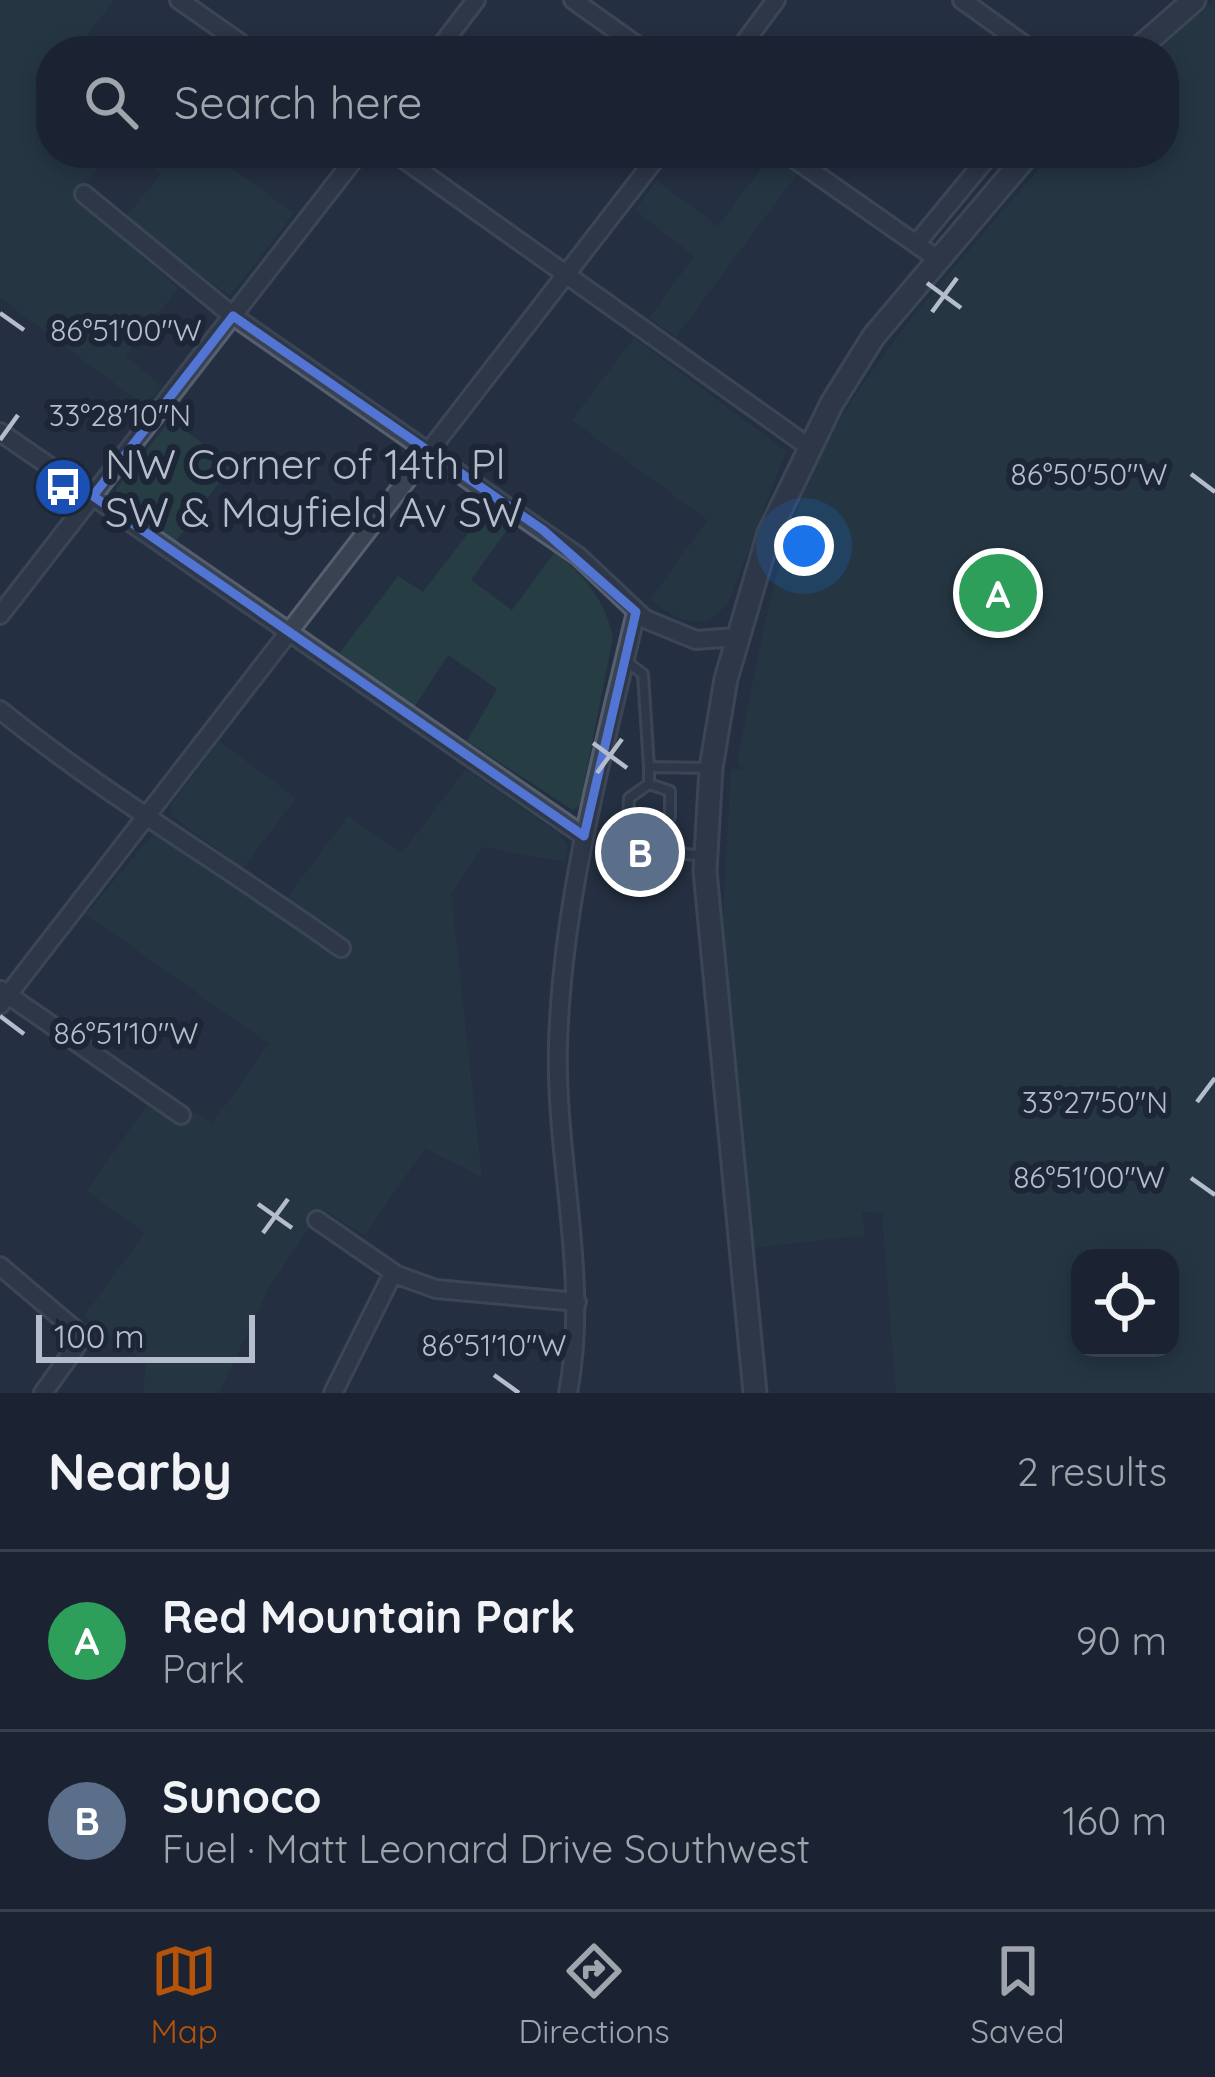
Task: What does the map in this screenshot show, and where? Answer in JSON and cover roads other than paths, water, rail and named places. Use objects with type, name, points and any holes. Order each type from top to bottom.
[{"type":"street","points":[[179,0],[231,36]]},
{"type":"street","points":[[448,36],[476,0]]},
{"type":"street","points":[[574,0],[624,36]]},
{"type":"street","points":[[749,36],[776,0]]},
{"type":"street","points":[[962,0],[1012,36]]},
{"type":"street","points":[[1153,36],[1194,0]]},
{"type":"street","points":[[0,615],[347,168]]},
{"type":"street","points":[[416,168],[808,447]]},
{"type":"street","points":[[181,1115],[3,996],[648,168]]},
{"type":"street","points":[[807,168],[936,259]]},
{"type":"street","points":[[916,244],[979,168]]},
{"type":"street","points":[[755,1393],[713,995],[706,856],[711,768],[736,637],[769,533],[808,447],[874,336],[1016,168]]},
{"type":"street","points":[[83,194],[233,316],[578,556],[636,612],[696,640],[736,637]]},
{"type":"street","points":[[0,432],[584,836]]},
{"type":"street","points":[[568,1393],[577,1346],[577,1302],[558,1048],[568,928],[584,836],[636,612]]},
{"type":"street","points":[[0,710],[86,779],[149,813],[341,948]]},
{"type":"street","points":[[317,1220],[393,1273],[465,1294],[577,1302]]},
{"type":"street","points":[[0,1266],[62,1313],[79,1334],[76,1347],[43,1393]]},
{"type":"street","points":[[333,1393],[393,1273]]},
{"type":"lane","points":[[625,661],[643,674],[650,800]]},
{"type":"lane","points":[[649,767],[711,768]]},
{"type":"lane","points":[[649,784],[670,791],[670,817],[650,830]]},
{"type":"lane","points":[[649,784],[629,798],[628,824],[650,830],[669,852],[706,856]]},
{"type":"lane","points":[[650,815],[650,830]]},
{"type":"place","name":"NW Corner of 14th Pl SW & Mayfield Av SW","points":[[63,487]]},
{"type":"place","name":"Red Mountain Park","points":[[998,593]]},
{"type":"place","name":"Sunoco","points":[[640,852]]}]
